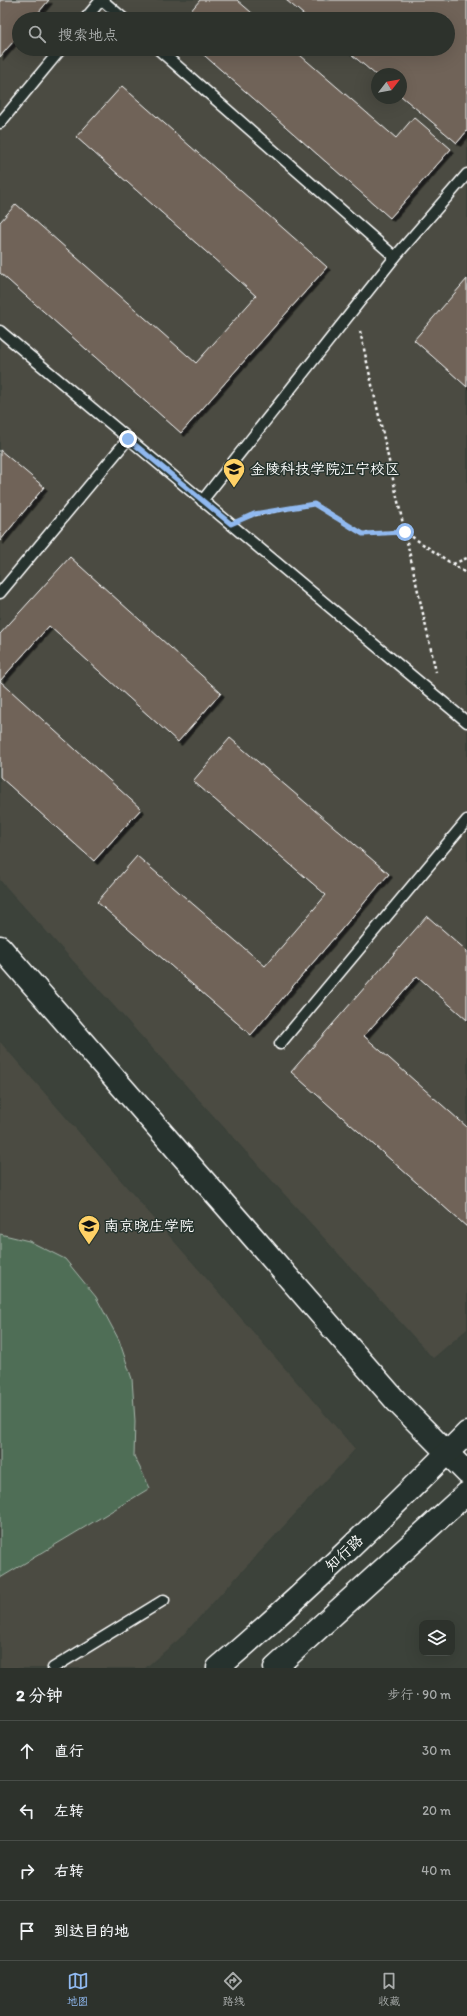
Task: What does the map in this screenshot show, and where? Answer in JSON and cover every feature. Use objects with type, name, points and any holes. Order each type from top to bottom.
[{"type":"street","points":[[0,947],[397,1402],[467,1473]]},
{"type":"street","name":"知行路","points":[[218,1668],[253,1638],[398,1502],[467,1433]]},
{"type":"street","points":[[275,1668],[467,1493]]},
{"type":"lane","points":[[91,12],[102,0],[116,12]]},
{"type":"lane","points":[[0,123],[54,56]]},
{"type":"lane","points":[[166,56],[395,257]]},
{"type":"lane","points":[[202,501],[395,257],[467,174]]},
{"type":"lane","points":[[0,332],[467,722]]},
{"type":"lane","points":[[0,592],[128,439]]},
{"type":"lane","points":[[280,1044],[467,820]]},
{"type":"lane","points":[[53,1668],[164,1600]]},
{"type":"path","points":[[355,307],[443,701]]},
{"type":"path","points":[[231,524],[254,514],[314,504],[363,534],[405,532],[467,574]]},
{"type":"path","points":[[453,564],[467,558]]},
{"type":"shaded area","name":"金陵科技学院江宁校区","points":[[0,0],[467,0],[467,1329],[433,1358],[0,880]]},
{"type":"shaded area","name":"南京晓庄学院","points":[[0,1042],[355,1449],[179,1639],[145,1668],[0,1668]]},
{"type":"green space","points":[[0,1234],[29,1241],[65,1259],[96,1297],[119,1340],[132,1379],[135,1421],[134,1456],[150,1488],[0,1578]]},
{"type":"building","points":[[0,0],[49,0],[39,12],[12,12],[12,43],[0,57]]},
{"type":"building","points":[[200,0],[237,0],[251,12],[190,12]]},
{"type":"building","points":[[286,0],[467,0],[467,131],[457,143],[407,101],[407,68],[371,68],[371,71],[353,56],[455,56],[455,12],[301,12]]},
{"type":"building","points":[[205,56],[301,56],[396,138],[414,117],[451,149],[390,218]]},
{"type":"building","points":[[122,86],[327,267],[181,433],[0,273],[0,222],[16,204],[196,363],[256,296],[76,137]]},
{"type":"building","points":[[467,279],[467,387],[414,340]]},
{"type":"building","points":[[0,450],[44,487],[0,541]]},
{"type":"building","points":[[70,557],[221,693],[178,742],[49,626],[0,681],[0,634]]},
{"type":"building","points":[[0,681],[141,809],[94,861],[0,777]]},
{"type":"building","points":[[230,738],[389,874],[251,1035],[97,902],[137,856],[265,966],[326,895],[193,781]]},
{"type":"building","points":[[427,916],[467,951],[467,1020],[417,976],[364,1036],[467,1127],[467,1227],[291,1072]]},
{"type":"place","name":"金陵科技学院江宁校区","points":[[234,488]]},
{"type":"place","name":"南京晓庄学院","points":[[89,1246]]},
{"type":"route","points":[[128,439],[231,524],[254,514],[314,504],[363,534],[405,532]]}]
